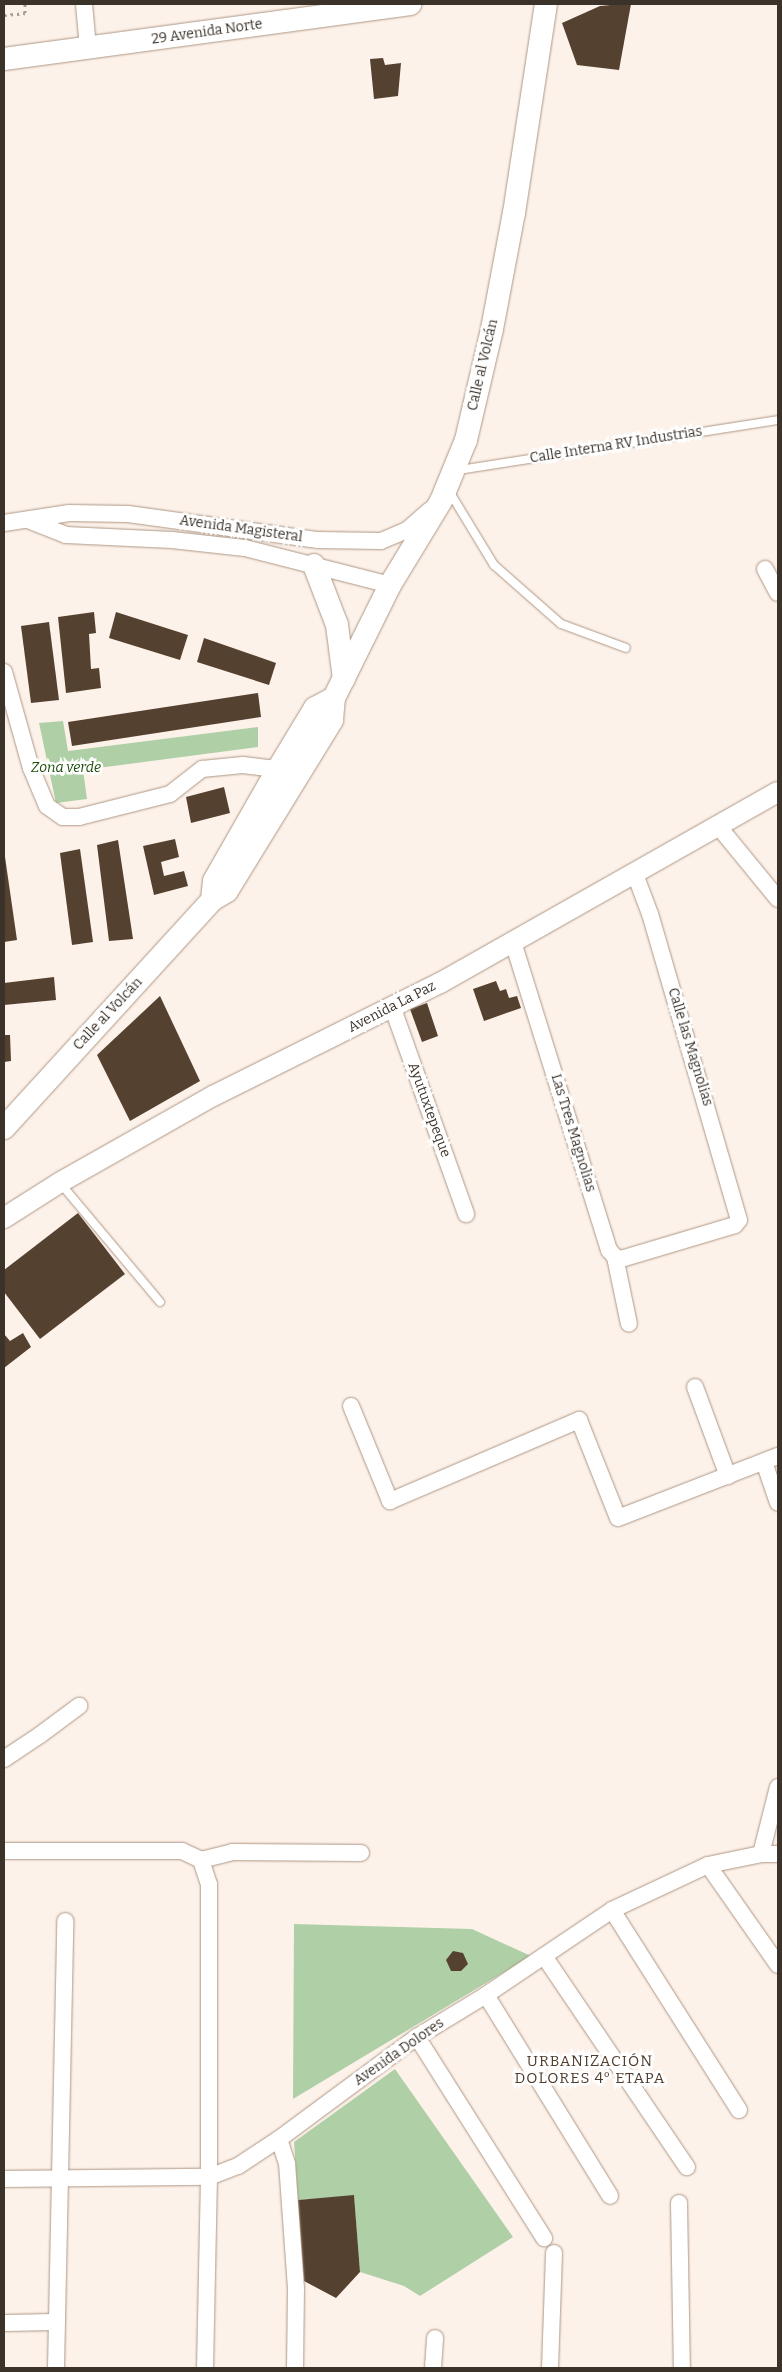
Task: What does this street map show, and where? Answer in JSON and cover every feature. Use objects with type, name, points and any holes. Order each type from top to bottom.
[{"type":"main road","name":"29 Avenida Norte","points":[[4,59],[410,4]]},
{"type":"main road","name":"Calle al Volcán","points":[[5,1124],[212,900],[227,891],[332,720],[339,688],[390,585],[447,486],[466,440],[492,329],[514,213],[546,4]]},
{"type":"main road","points":[[212,900],[214,881],[278,769],[315,708],[339,688],[337,625],[314,565]]},
{"type":"street","points":[[84,4],[88,48]]},
{"type":"street","name":"Avenida Magisteral","points":[[4,523],[69,513],[128,514],[318,540],[382,541],[408,530],[447,486]]},
{"type":"street","name":"Avenida Magisteral","points":[[28,520],[66,535],[172,540],[245,548],[390,585]]},
{"type":"street","points":[[314,565],[318,540]]},
{"type":"street","points":[[764,569],[778,594]]},
{"type":"street","points":[[4,672],[34,776],[47,806],[63,817],[79,817],[170,794],[202,768],[243,765],[278,769]]},
{"type":"street","name":"Avenida La Paz","points":[[4,1218],[59,1183],[213,1096],[514,942],[778,792]]},
{"type":"street","points":[[719,827],[778,899]]},
{"type":"street","name":"Calle las Magnolias","points":[[615,1257],[621,1259],[735,1225],[740,1220],[653,923],[636,874]]},
{"type":"street","name":"Las Tres Magnolias","points":[[514,942],[609,1250],[615,1257],[629,1324]]},
{"type":"street","name":"Ayutuxtepeque","points":[[392,1006],[466,1214]]},
{"type":"street","points":[[695,1387],[728,1476]]},
{"type":"street","points":[[351,1406],[390,1501],[579,1420],[618,1518],[771,1459],[778,1504]]},
{"type":"street","points":[[4,1759],[78,1706]]},
{"type":"street","points":[[761,1854],[778,1787]]},
{"type":"street","points":[[4,1851],[182,1851],[201,1860],[232,1852],[361,1853]]},
{"type":"street","name":"Avenida Dolores","points":[[4,2179],[209,2177],[238,2166],[279,2139],[417,2037],[486,1995],[612,1910],[708,1865],[761,1854],[778,1854]]},
{"type":"street","points":[[201,1860],[209,1884],[209,2177],[204,2368]]},
{"type":"street","points":[[708,1865],[778,1964]]},
{"type":"street","points":[[612,1910],[739,2110]]},
{"type":"street","points":[[56,2368],[65,1921]]},
{"type":"street","points":[[544,1956],[687,2167]]},
{"type":"street","points":[[486,1995],[610,2196]]},
{"type":"street","points":[[417,2037],[544,2238]]},
{"type":"street","points":[[279,2139],[287,2163],[296,2288],[295,2368]]},
{"type":"street","points":[[679,2202],[682,2368]]},
{"type":"street","points":[[550,2368],[554,2253]]},
{"type":"street","points":[[4,2323],[57,2322]]},
{"type":"street","points":[[433,2368],[434,2338]]},
{"type":"lane","name":"Calle Interna RV Industrias","points":[[447,486],[778,420]]},
{"type":"lane","points":[[447,486],[494,565],[561,624],[626,648]]},
{"type":"lane","points":[[59,1183],[160,1302]]},
{"type":"path","points":[[4,15],[26,13],[25,4]]},
{"type":"green space","name":"Zona verde","points":[[63,721],[68,751],[258,727],[258,747],[83,770],[87,799],[56,803],[39,723]]},
{"type":"green space","points":[[294,1924],[472,1929],[531,1956],[293,2099]]},
{"type":"green space","points":[[395,2069],[513,2237],[420,2296],[404,2286],[360,2272],[354,2196],[298,2200],[294,2142]]},
{"type":"building","points":[[631,4],[619,70],[577,65],[562,23],[600,6]]},
{"type":"building","points":[[383,58],[385,65],[401,63],[398,96],[374,99],[370,59]]},
{"type":"building","points":[[94,612],[96,633],[89,634],[91,669],[99,668],[101,688],[66,693],[58,617]]},
{"type":"building","points":[[116,612],[188,635],[180,660],[109,638]]},
{"type":"building","points":[[49,622],[59,700],[31,703],[21,626]]},
{"type":"building","points":[[204,638],[276,663],[269,685],[197,662]]},
{"type":"building","points":[[258,693],[261,717],[72,746],[68,722]]},
{"type":"building","points":[[224,787],[230,813],[191,823],[186,797]]},
{"type":"building","points":[[175,839],[179,857],[161,862],[164,876],[184,871],[188,886],[154,895],[143,846]]},
{"type":"building","points":[[118,840],[133,939],[109,941],[97,845]]},
{"type":"building","points":[[80,849],[93,942],[72,945],[60,853]]},
{"type":"building","points":[[4,858],[17,940],[4,942]]},
{"type":"building","points":[[54,977],[56,1000],[4,1005],[4,983]]},
{"type":"building","points":[[496,981],[500,991],[506,989],[509,998],[517,996],[521,1008],[484,1021],[473,989]]},
{"type":"building","points":[[160,996],[200,1081],[130,1121],[97,1055]]},
{"type":"building","points":[[427,1003],[438,1036],[422,1042],[410,1009]]},
{"type":"building","points":[[4,1035],[10,1035],[11,1061],[4,1062]]},
{"type":"building","points":[[78,1213],[125,1274],[40,1339],[4,1292],[4,1270]]},
{"type":"building","points":[[23,1333],[31,1347],[4,1368],[4,1334],[10,1341]]},
{"type":"building","points":[[453,1951],[463,1953],[468,1964],[461,1971],[451,1971],[446,1960]]},
{"type":"building","points":[[354,2195],[360,2272],[336,2298],[304,2281],[298,2200]]},
{"type":"district","name":"URBANIZACIÓN DOLORES 4° ETAPA","points":[[590,2070]]}]
